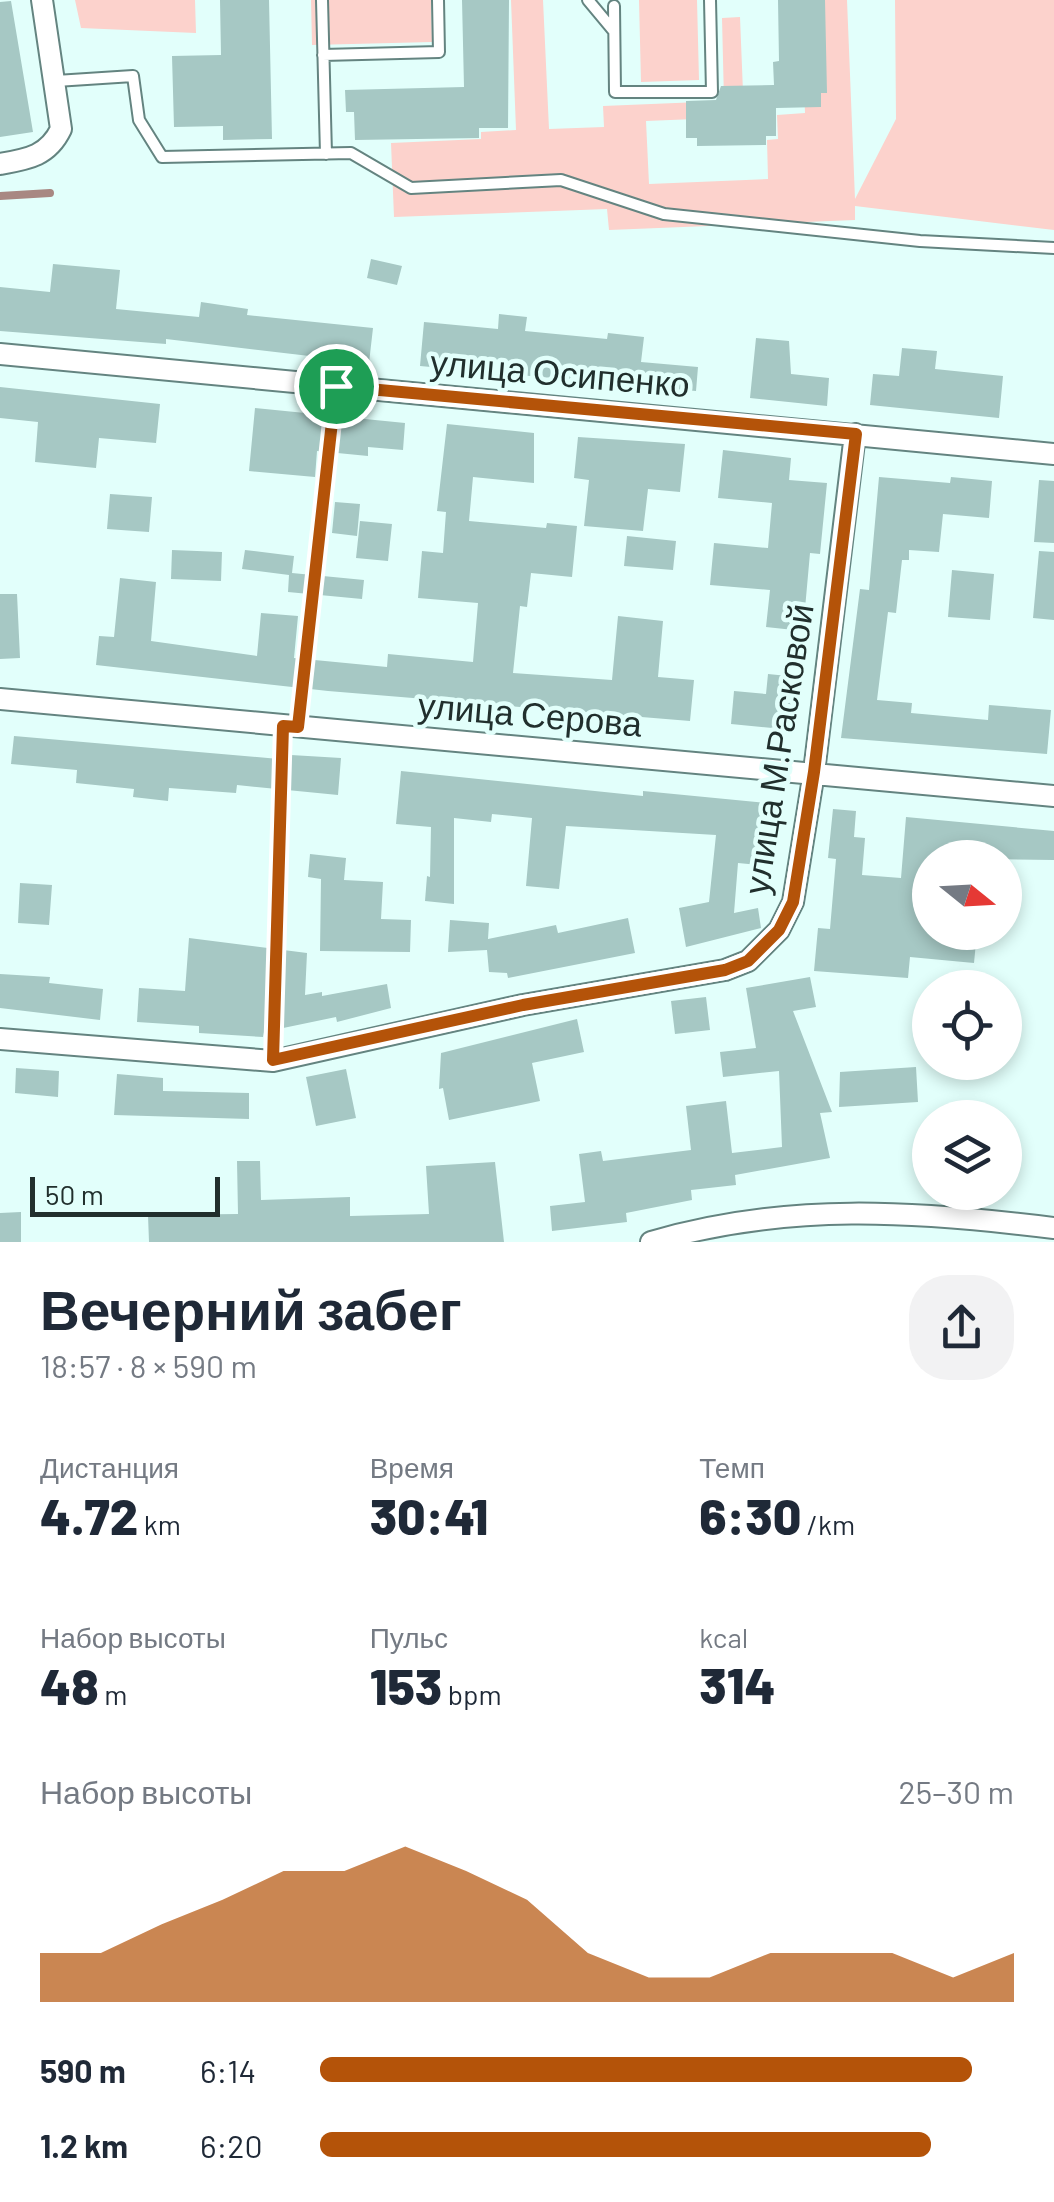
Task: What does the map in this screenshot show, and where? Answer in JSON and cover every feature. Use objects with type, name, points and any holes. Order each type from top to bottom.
[{"type":"street","points":[[0,164],[34,158],[53,146],[61,130],[42,0]]},
{"type":"street","name":"улица Осипенко","points":[[0,354],[1054,454]]},
{"type":"street","name":"улица М.Расковой","points":[[0,1040],[273,1060],[523,1005],[725,970],[748,961],[779,930],[793,902],[814,772],[856,434]]},
{"type":"street","name":"улица Серова","points":[[0,699],[1054,796]]},
{"type":"street","points":[[650,1242],[761,1216],[827,1212],[963,1217],[1054,1228]]},
{"type":"lane","points":[[322,0],[326,154]]},
{"type":"lane","points":[[324,55],[439,52],[438,0]]},
{"type":"lane","points":[[588,0],[614,32]]},
{"type":"lane","points":[[614,6],[615,92],[712,92],[710,0]]},
{"type":"lane","points":[[56,82],[132,76],[140,120],[162,157],[351,154],[411,188],[561,180],[664,214],[920,241],[1054,248]]},
{"type":"path","points":[[273,1060],[290,726],[336,386]]},
{"type":"shaded area","points":[[75,0],[195,0],[196,33],[81,28]]},
{"type":"shaded area","points":[[311,0],[431,0],[432,42],[312,45]]},
{"type":"shaded area","points":[[511,0],[543,0],[549,129],[604,127],[603,106],[724,101],[722,18],[740,17],[744,117],[646,121],[649,184],[768,179],[767,140],[778,139],[777,115],[805,113],[801,0],[847,0],[855,199],[896,119],[895,0],[1054,0],[1054,230],[855,206],[855,220],[609,230],[607,209],[394,217],[391,143],[481,139],[481,132],[516,130]]},
{"type":"shaded area","points":[[639,0],[697,0],[699,80],[641,82]]},
{"type":"building","points":[[220,0],[269,0],[272,139],[223,140],[223,126],[174,127],[172,56],[221,55]]},
{"type":"building","points":[[462,0],[509,0],[508,128],[479,128],[479,138],[355,140],[354,112],[346,112],[345,90],[464,87]]},
{"type":"building","points":[[778,0],[825,0],[827,93],[821,93],[821,107],[776,108],[776,136],[766,136],[766,145],[697,146],[697,138],[686,138],[686,101],[716,100],[721,86],[774,85],[773,62],[779,61]]},
{"type":"building","points":[[11,1],[33,132],[0,137],[0,2]]},
{"type":"building","points":[[371,259],[402,266],[397,285],[367,278]]},
{"type":"building","points":[[53,264],[120,270],[116,309],[199,317],[201,302],[248,309],[247,315],[373,328],[369,363],[166,339],[166,344],[0,331],[0,287],[50,292]]},
{"type":"building","points":[[499,314],[527,317],[525,331],[607,339],[608,333],[644,337],[641,362],[698,367],[696,391],[420,366],[424,322],[498,329]]},
{"type":"building","points":[[756,338],[789,341],[791,374],[829,378],[827,406],[750,398]]},
{"type":"building","points":[[902,348],[937,351],[935,369],[1003,376],[999,418],[870,405],[873,374],[899,376]]},
{"type":"building","points":[[0,387],[160,404],[156,443],[99,438],[96,468],[35,462],[38,422],[0,418]]},
{"type":"building","points":[[255,408],[405,423],[403,450],[368,447],[368,456],[317,451],[315,477],[249,471]]},
{"type":"building","points":[[447,424],[534,433],[534,483],[473,477],[469,521],[546,528],[547,523],[577,526],[572,577],[531,573],[527,607],[520,606],[513,673],[612,680],[618,616],[663,621],[658,677],[694,680],[690,721],[328,691],[96,665],[99,636],[114,637],[120,578],[156,582],[151,641],[257,656],[261,613],[298,616],[294,658],[387,667],[388,654],[473,662],[478,603],[418,598],[422,551],[443,553],[446,512],[437,511]]},
{"type":"building","points":[[578,437],[685,444],[680,492],[648,489],[643,531],[584,526],[589,480],[574,478]]},
{"type":"building","points":[[723,450],[791,458],[789,480],[827,483],[820,554],[810,553],[803,631],[766,627],[770,590],[710,585],[714,543],[768,548],[772,503],[718,498]]},
{"type":"building","points":[[879,477],[950,483],[951,477],[992,481],[989,518],[943,514],[939,552],[909,550],[909,560],[902,560],[896,613],[888,612],[877,700],[912,703],[911,713],[988,720],[989,705],[1051,710],[1047,754],[841,738],[860,589],[869,590]]},
{"type":"building","points":[[1039,480],[1054,481],[1054,543],[1034,542]]},
{"type":"building","points":[[110,494],[152,497],[149,532],[107,529]]},
{"type":"building","points":[[335,502],[360,504],[357,536],[332,533]]},
{"type":"building","points":[[360,521],[392,524],[388,561],[356,558]]},
{"type":"building","points":[[627,536],[676,541],[673,570],[624,566]]},
{"type":"building","points":[[172,550],[222,552],[221,581],[171,579]]},
{"type":"building","points":[[245,550],[294,556],[292,573],[364,580],[362,599],[288,592],[289,575],[242,569]]},
{"type":"building","points":[[1039,551],[1054,552],[1054,620],[1033,618]]},
{"type":"building","points":[[952,570],[994,574],[990,620],[948,617]]},
{"type":"building","points":[[0,594],[17,594],[20,658],[0,659]]},
{"type":"building","points":[[768,674],[798,677],[793,730],[731,724],[734,691],[766,694]]},
{"type":"building","points":[[14,736],[290,760],[291,755],[341,758],[338,795],[237,785],[236,793],[169,788],[168,801],[133,797],[134,789],[76,783],[77,770],[11,764]]},
{"type":"building","points":[[401,771],[643,796],[643,791],[777,804],[768,866],[738,863],[734,913],[758,908],[761,928],[686,947],[679,908],[709,902],[716,835],[566,826],[559,889],[526,886],[532,818],[492,814],[491,822],[454,818],[454,904],[425,901],[427,876],[430,877],[431,827],[396,824]]},
{"type":"building","points":[[833,809],[856,811],[854,837],[865,838],[862,875],[901,878],[906,817],[1054,831],[1054,860],[1022,859],[1022,840],[912,840],[912,950],[975,950],[974,963],[910,957],[908,978],[814,971],[818,928],[830,929],[836,859],[828,858]]},
{"type":"building","points":[[310,854],[346,858],[344,880],[383,882],[381,919],[411,920],[410,952],[320,951],[321,879],[308,877]]},
{"type":"building","points":[[20,883],[52,885],[49,925],[18,923]]},
{"type":"building","points":[[628,918],[635,953],[508,978],[507,973],[489,972],[487,950],[448,952],[450,920],[489,923],[488,939],[556,925],[558,933]]},
{"type":"building","points":[[189,938],[307,953],[305,995],[322,992],[322,996],[387,984],[391,1008],[337,1022],[336,1017],[264,1032],[263,1037],[199,1033],[199,1026],[137,1022],[139,988],[185,991]]},
{"type":"building","points":[[0,974],[50,977],[49,983],[103,989],[100,1020],[0,1008]]},
{"type":"building","points":[[810,977],[816,1007],[793,1011],[832,1112],[820,1113],[830,1158],[735,1175],[736,1185],[691,1190],[692,1200],[626,1213],[627,1222],[552,1231],[550,1206],[585,1202],[579,1154],[601,1151],[603,1161],[691,1150],[686,1106],[726,1101],[732,1153],[782,1147],[779,1071],[723,1077],[720,1052],[756,1048],[746,988]]},
{"type":"building","points":[[706,997],[710,1030],[675,1034],[671,1001]]},
{"type":"building","points":[[577,1019],[584,1052],[532,1063],[540,1101],[449,1120],[443,1088],[439,1089],[441,1053]]},
{"type":"building","points":[[912,1067],[918,1100],[839,1107],[840,1072]]},
{"type":"building","points":[[16,1068],[59,1071],[58,1097],[15,1093]]},
{"type":"building","points":[[346,1069],[356,1118],[316,1126],[306,1077]]},
{"type":"building","points":[[117,1074],[163,1078],[163,1091],[249,1093],[249,1119],[114,1115]]},
{"type":"building","points":[[237,1161],[260,1161],[261,1200],[350,1197],[350,1216],[429,1214],[426,1166],[495,1162],[504,1242],[149,1242],[148,1215],[238,1214]]},
{"type":"building","points":[[21,1212],[21,1242],[0,1242],[0,1213]]},
{"type":"waterway","points":[[0,196],[50,193]]},
{"type":"route","points":[[336,386],[856,434],[814,772],[793,902],[779,930],[748,961],[725,970],[523,1005],[273,1060],[283,726],[298,727],[314,556],[336,386]]}]
